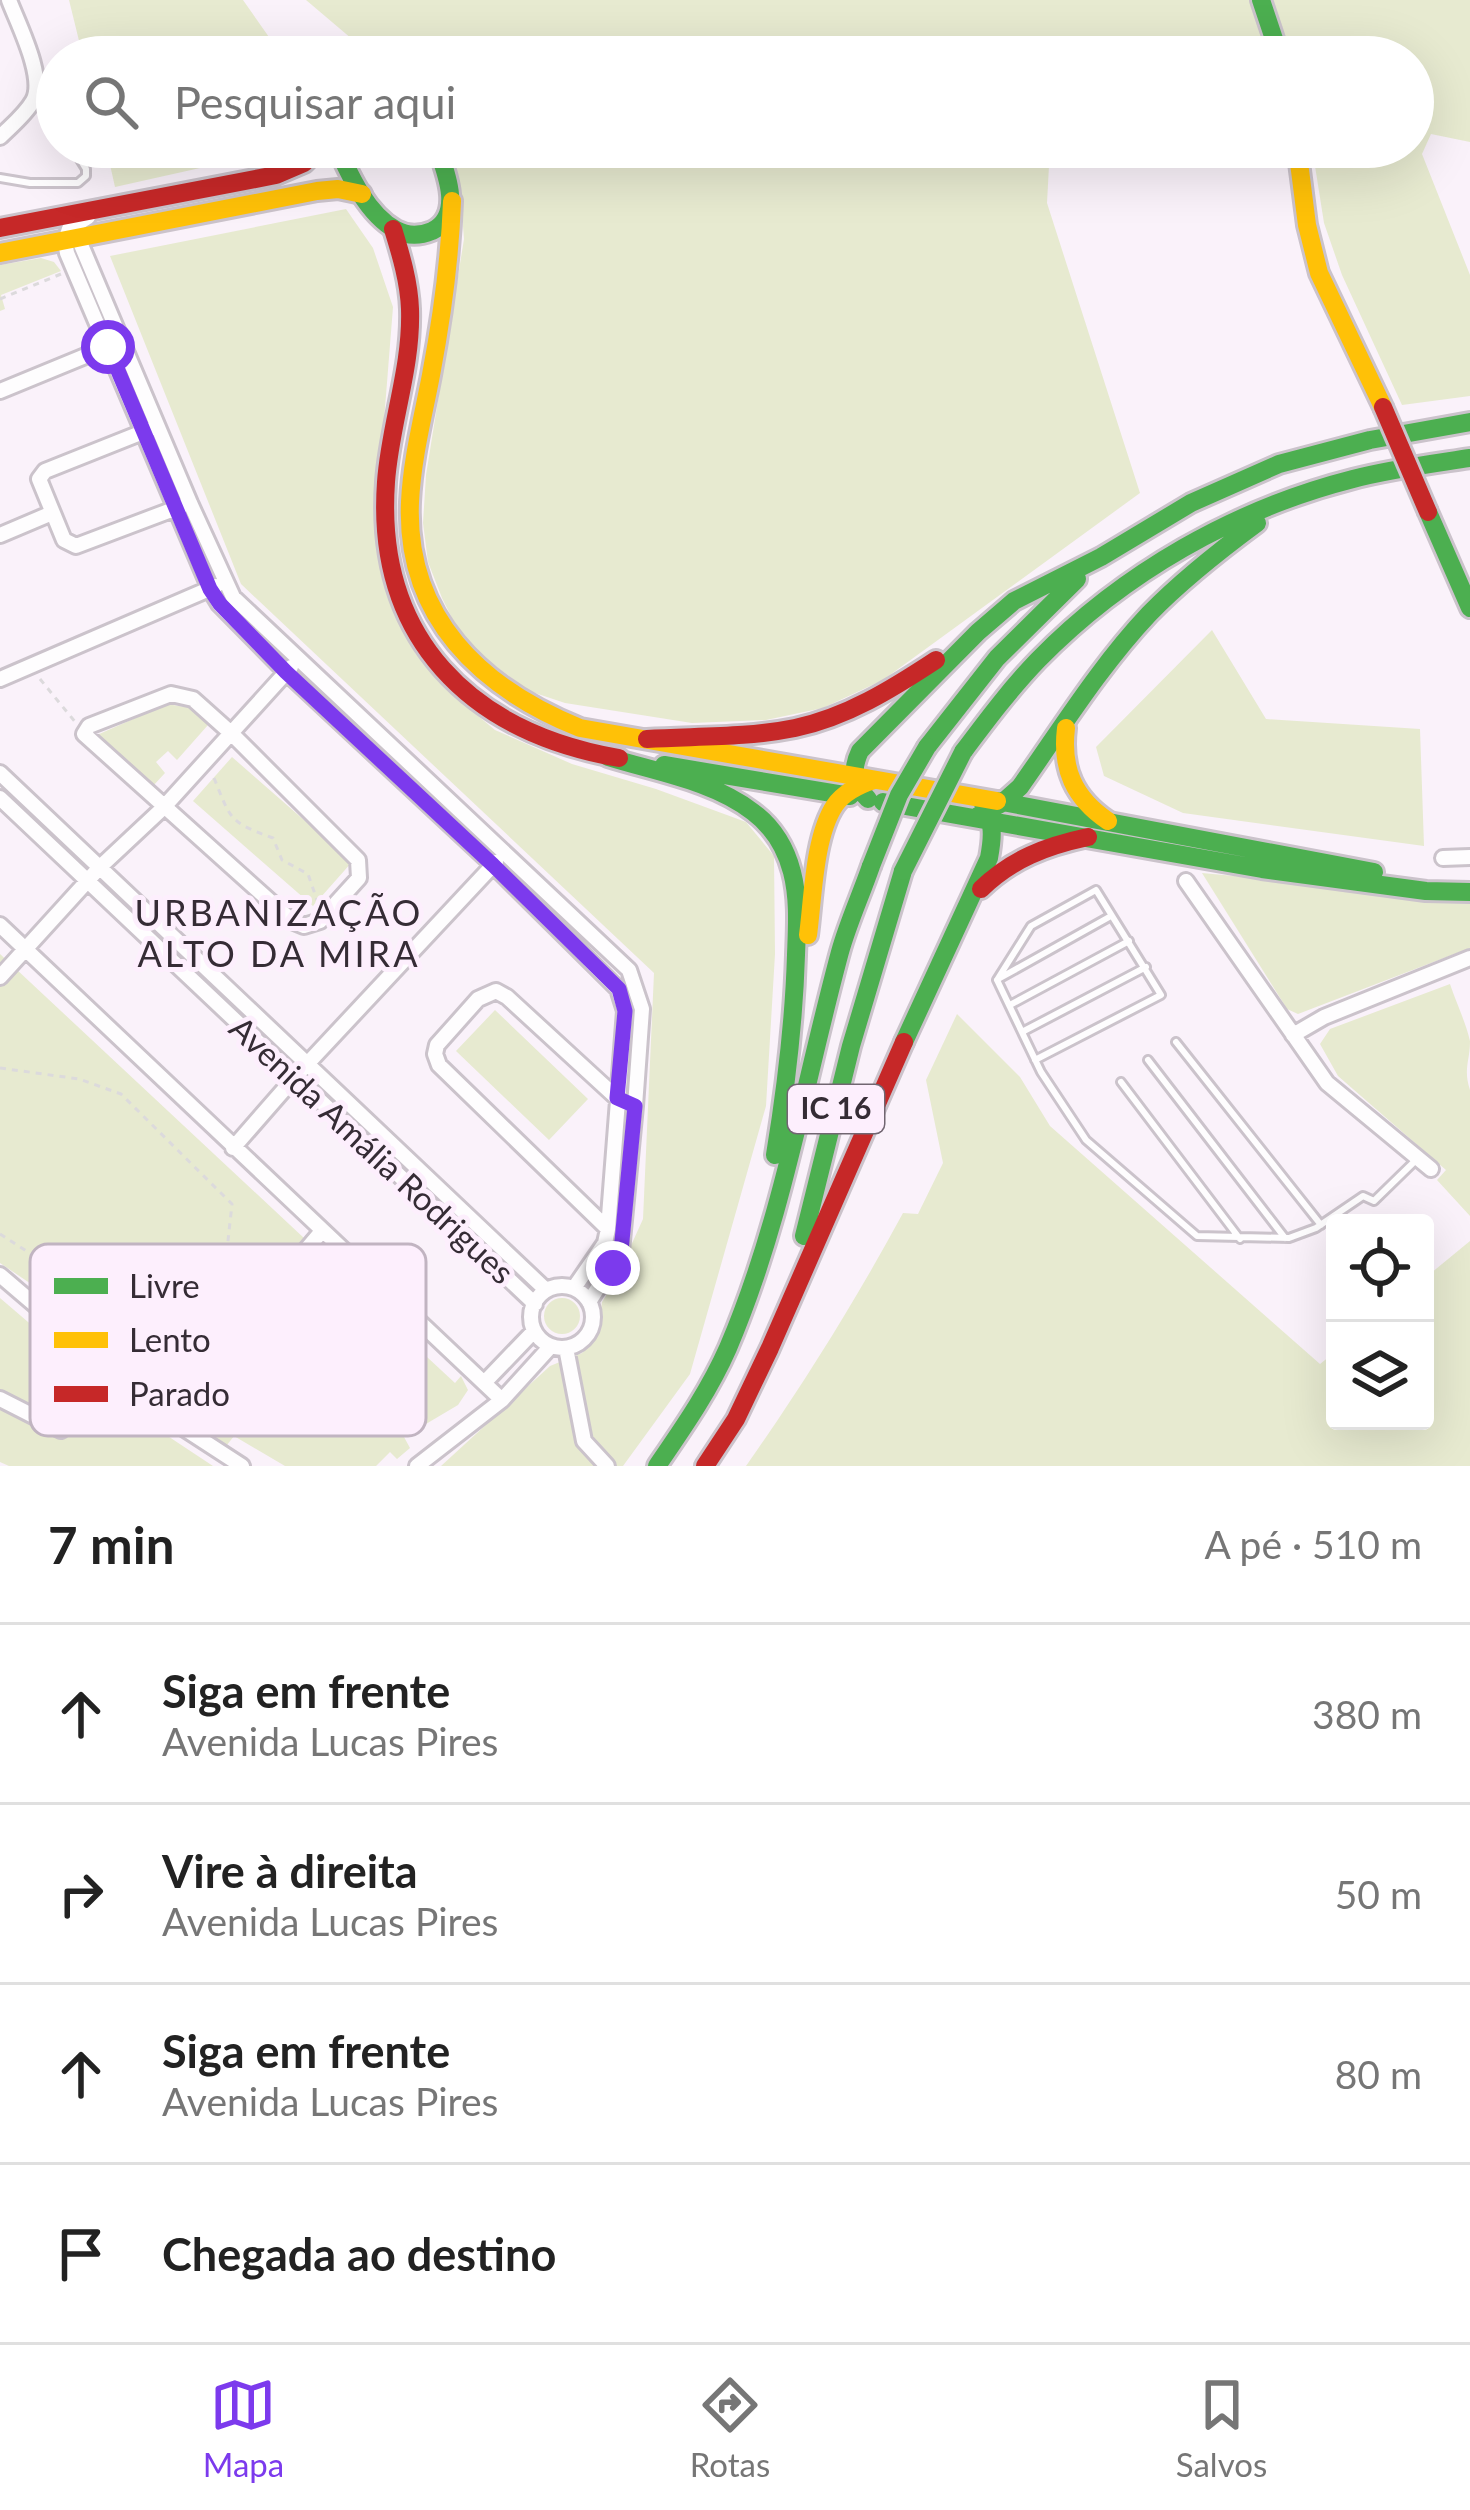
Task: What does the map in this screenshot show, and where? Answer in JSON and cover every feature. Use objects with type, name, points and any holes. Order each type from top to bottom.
[{"type":"main road","points":[[1261,0],[1273,36]]},
{"type":"main road","points":[[0,228],[292,168]]},
{"type":"main road","points":[[348,168],[362,194],[394,230],[408,290],[408,356],[390,447],[385,546],[391,579],[422,644],[477,702],[511,723],[568,747],[719,794],[753,812],[773,832],[789,861],[796,893],[795,1002]]},
{"type":"main road","points":[[445,168],[452,201],[451,251],[415,451],[410,508],[412,548],[431,611],[466,659],[518,700],[555,719],[859,788]]},
{"type":"main road","points":[[1300,168],[1319,273],[1470,608]]},
{"type":"main road","points":[[0,253],[317,191],[362,194]]},
{"type":"main road","points":[[394,230],[416,236],[432,232],[447,217],[452,201]]},
{"type":"main road","name":"IC 16","points":[[657,1466],[680,1437],[735,1332],[790,1155],[842,947],[899,795],[962,696],[1017,634],[1101,556],[1191,503],[1280,464],[1370,440],[1470,422]]},
{"type":"main road","name":"IC 16","points":[[705,1466],[736,1419],[770,1348],[814,1204],[851,1046],[903,871],[963,752],[988,715],[1040,656],[1115,590],[1205,535],[1293,497],[1381,472],[1470,458]]},
{"type":"main road","points":[[988,810],[1020,787],[1120,647],[1169,595],[1218,551],[1293,497]]},
{"type":"main road","points":[[859,788],[854,763],[860,751],[978,632],[1014,601],[1101,556]]},
{"type":"main road","points":[[647,740],[776,731],[819,722],[898,686],[978,632]]},
{"type":"main road","points":[[1069,719],[1063,746],[1066,772],[1078,796],[1108,821]]},
{"type":"main road","points":[[608,757],[859,788],[988,810],[1108,821],[1410,878],[1470,881]]},
{"type":"main road","points":[[755,1275],[826,823],[835,805],[859,788]]},
{"type":"main road","points":[[988,810],[1088,837],[1262,869],[1426,891],[1470,892]]},
{"type":"main road","points":[[770,1348],[992,850],[994,832],[988,810]]},
{"type":"main road","points":[[962,915],[988,881],[1020,857],[1088,837]]},
{"type":"street","points":[[9,0],[36,78]]},
{"type":"street","points":[[0,137],[36,93]]},
{"type":"street","points":[[115,344],[73,266],[71,236],[80,219],[121,205]]},
{"type":"street","points":[[37,221],[71,236],[217,586],[220,604],[286,672],[629,970],[641,1009],[621,1251],[589,1302]]},
{"type":"street","points":[[0,391],[115,344]]},
{"type":"street","points":[[151,429],[45,471],[39,478],[52,513],[64,540],[76,546],[183,506]]},
{"type":"street","points":[[0,535],[52,513]]},
{"type":"street","points":[[217,586],[300,660],[498,859],[619,989],[625,1011],[608,1229],[605,1243],[574,1288]]},
{"type":"street","points":[[0,658],[4,678],[217,586]]},
{"type":"street","points":[[0,977],[300,660]]},
{"type":"street","points":[[171,694],[193,699],[231,733],[358,860],[359,878],[320,921],[304,926],[292,921],[85,734],[89,726],[171,694]]},
{"type":"street","name":"Avenida Amália Rodrigues","points":[[0,773],[546,1290]]},
{"type":"street","name":"Avenida Amália Rodrigues","points":[[0,798],[535,1304]]},
{"type":"street","points":[[1443,858],[1470,857]]},
{"type":"street","points":[[233,1148],[498,859]]},
{"type":"street","points":[[1186,881],[1327,1083],[1425,1164]]},
{"type":"street","points":[[0,925],[336,1244]]},
{"type":"street","points":[[1293,1035],[1324,1017],[1470,958]]},
{"type":"street","points":[[608,1229],[439,1065],[436,1045],[478,999],[496,992],[617,1098],[635,1106]]},
{"type":"street","points":[[311,1244],[322,1231]]},
{"type":"street","points":[[0,1275],[30,1301]]},
{"type":"street","points":[[417,1466],[502,1400],[558,1347],[584,1339],[593,1321],[589,1302],[574,1288],[558,1286],[546,1290],[535,1304],[535,1331],[558,1347],[584,1441],[606,1466]]},
{"type":"street","points":[[426,1329],[502,1400]]},
{"type":"street","points":[[484,1383],[535,1331]]},
{"type":"street","points":[[0,1399],[30,1414]]},
{"type":"street","points":[[195,1436],[242,1466]]},
{"type":"lane","points":[[0,178],[78,182],[86,176],[85,168]]},
{"type":"lane","points":[[997,980],[1031,926],[1096,890],[1161,994],[1035,1060]]},
{"type":"lane","points":[[997,980],[1111,916]]},
{"type":"lane","points":[[1009,1005],[1129,941]]},
{"type":"lane","points":[[1022,1032],[1146,967]]},
{"type":"lane","points":[[997,980],[1035,1060],[1087,1140],[1197,1236],[1285,1238],[1321,1225],[1364,1196],[1374,1201],[1425,1164]]},
{"type":"lane","points":[[1176,1042],[1321,1225]]},
{"type":"lane","points":[[1148,1060],[1285,1238]]},
{"type":"lane","points":[[1121,1082],[1240,1239]]},
{"type":"path","points":[[0,299],[73,266]]},
{"type":"path","points":[[30,666],[85,734]]},
{"type":"path","points":[[214,778],[229,815],[241,826],[273,838],[282,860],[308,874],[318,901],[329,912]]},
{"type":"path","points":[[0,1068],[79,1079],[121,1094],[232,1204],[228,1244]]},
{"type":"path","points":[[0,1234],[30,1253]]},
{"type":"green space","points":[[69,0],[243,0],[268,36],[78,36]]},
{"type":"green space","points":[[306,0],[1251,0],[1263,36],[348,36]]},
{"type":"green space","points":[[1273,0],[1470,0],[1470,142],[1434,135],[1434,36],[1284,36]]},
{"type":"green space","points":[[111,168],[200,168],[115,187]]},
{"type":"green space","points":[[454,168],[1049,168],[1047,203],[1140,493],[883,680],[823,708],[766,720],[692,723],[565,703],[529,691],[482,656],[458,630],[428,562],[423,523],[426,475],[464,239]]},
{"type":"green space","points":[[1315,168],[1428,168],[1470,275],[1470,396],[1402,405],[1342,275],[1324,223]]},
{"type":"green space","points":[[346,209],[373,248],[393,307],[378,544],[390,601],[416,654],[453,695],[495,730],[572,764],[746,822],[774,856],[775,954],[766,1106],[690,1374],[623,1466],[441,1466],[550,1366],[582,1353],[597,1337],[602,1302],[643,1219],[654,973],[241,584],[110,256]]},
{"type":"green space","points":[[41,258],[54,262],[61,271],[1,295],[5,309],[0,311],[0,265]]},
{"type":"green space","points":[[1212,630],[1266,719],[1420,729],[1424,846],[1183,813],[1104,776],[1096,747]]},
{"type":"green space","points":[[167,704],[191,708],[208,725],[177,760],[168,751],[156,762],[165,773],[153,786],[97,735]]},
{"type":"green space","points":[[232,757],[352,862],[313,906],[193,801]]},
{"type":"green space","points":[[1202,873],[1470,898],[1470,948],[1298,1014],[1287,1009]]},
{"type":"green space","points":[[0,954],[305,1239],[301,1244],[30,1244],[30,1283],[0,1263]]},
{"type":"green space","points":[[1450,984],[1470,1041],[1470,1216],[1437,1180],[1446,1170],[1338,1076],[1320,1044],[1330,1029]]},
{"type":"green space","points":[[495,1010],[588,1099],[549,1140],[456,1051]]},
{"type":"green space","points":[[957,1014],[1020,1077],[1050,1126],[1320,1364],[1326,1359],[1326,1430],[1434,1430],[1434,1271],[1470,1241],[1470,1466],[746,1466],[828,1342],[903,1213],[918,1214],[943,1163],[926,1080]]},
{"type":"green space","points":[[0,1298],[30,1324],[30,1436],[168,1436],[213,1466],[9,1466],[0,1462]]},
{"type":"green space","points":[[562,1298],[575,1303],[580,1316],[575,1329],[562,1334],[549,1329],[544,1316],[549,1303]]},
{"type":"green space","points":[[426,1356],[455,1383],[461,1376],[468,1390],[458,1405],[426,1424]]},
{"type":"green space","points":[[213,1436],[234,1436],[227,1445]]},
{"type":"green space","points":[[234,1436],[406,1436],[410,1448],[397,1459],[390,1452],[376,1466],[285,1466]]},
{"type":"traffic: fast","points":[[1261,0],[1273,36]]},
{"type":"traffic: fast","points":[[348,168],[376,214],[396,230],[414,235],[432,231],[448,215],[445,168]]},
{"type":"traffic: fast","points":[[868,799],[855,776],[860,751],[1014,601],[1101,557],[1191,503],[1279,464],[1370,440],[1470,422]]},
{"type":"traffic: fast","points":[[963,752],[1018,682],[1071,628],[1183,548],[1309,492],[1382,472],[1470,458]]},
{"type":"traffic: fast","points":[[1428,512],[1470,608]]},
{"type":"traffic: fast","points":[[978,816],[1020,787],[1097,676],[1149,614],[1257,523]]},
{"type":"traffic: fast","points":[[927,747],[997,658],[1077,579]]},
{"type":"traffic: fast","points":[[871,866],[899,795],[927,747]]},
{"type":"traffic: fast","points":[[903,871],[963,752]]},
{"type":"traffic: fast","points":[[608,757],[684,778],[737,801],[767,824],[786,855],[796,892],[796,945],[789,1055],[775,1155]]},
{"type":"traffic: fast","points":[[664,765],[850,796]]},
{"type":"traffic: fast","points":[[904,1042],[989,858],[991,828],[981,799]]},
{"type":"traffic: fast","points":[[997,801],[1374,872]]},
{"type":"traffic: fast","points":[[883,802],[1262,869],[1426,891],[1470,892]]},
{"type":"traffic: fast","points":[[657,1466],[713,1379],[747,1300],[778,1202],[840,952],[871,866]]},
{"type":"traffic: fast","points":[[804,1236],[851,1046],[903,871]]},
{"type":"traffic: slow","points":[[1300,168],[1319,273],[1383,407]]},
{"type":"traffic: slow","points":[[0,253],[317,191],[362,194]]},
{"type":"traffic: slow","points":[[452,201],[442,310],[410,502],[412,543],[421,580],[435,613],[456,643],[511,692],[580,728],[997,801]]},
{"type":"traffic: slow","points":[[1066,728],[1072,781],[1086,803],[1108,821]]},
{"type":"traffic: slow","points":[[808,935],[828,818],[843,796],[874,780]]},
{"type":"traffic: jam","points":[[0,228],[292,168]]},
{"type":"traffic: jam","points":[[393,229],[410,309],[408,353],[386,482],[387,538],[397,587],[416,631],[442,669],[477,700],[518,726],[566,745],[619,758]]},
{"type":"traffic: jam","points":[[1383,407],[1428,512]]},
{"type":"traffic: jam","points":[[647,739],[758,734],[814,723],[868,701],[936,660]]},
{"type":"traffic: jam","points":[[981,889],[1030,855],[1088,837]]},
{"type":"traffic: jam","points":[[705,1466],[736,1419],[770,1348],[904,1042]]},
{"type":"district","name":"URBANIZAÇÃO ALTO DA MIRA","points":[[279,934]]},
{"type":"route","points":[[108,347],[220,604],[619,989],[625,1011],[617,1098],[635,1106],[621,1251],[613,1268]]}]
